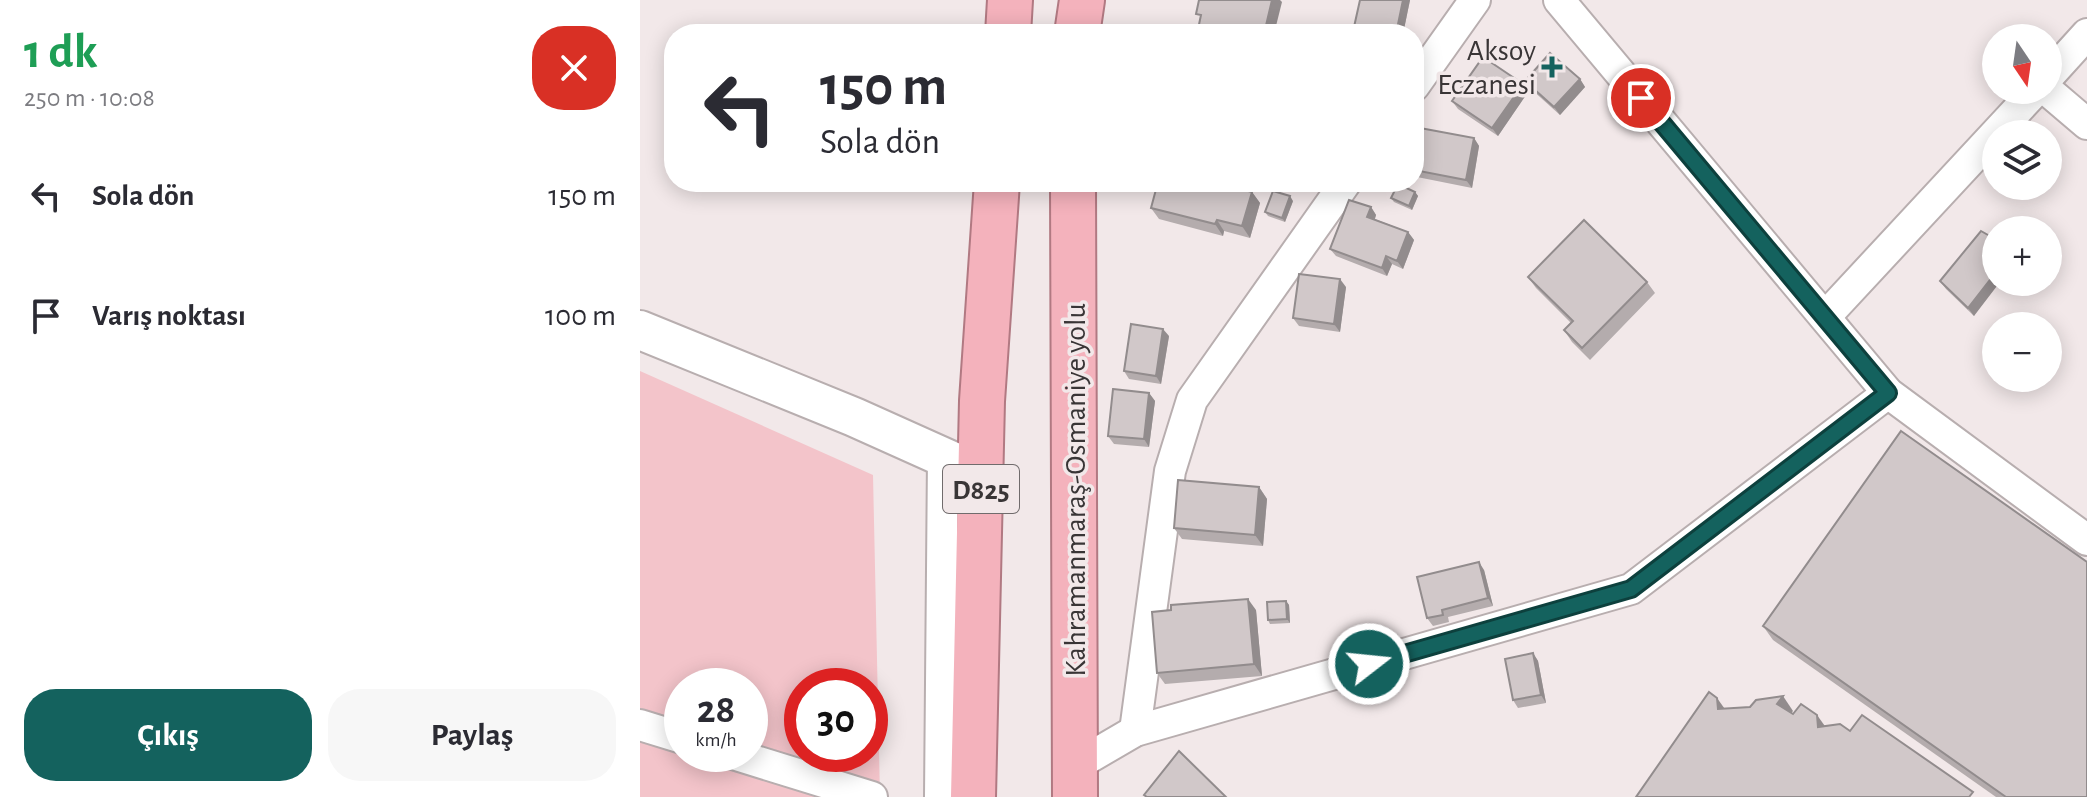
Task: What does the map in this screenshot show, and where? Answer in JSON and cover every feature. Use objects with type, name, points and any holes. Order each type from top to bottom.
[{"type":"highway","points":[[1009,24],[1010,0]]},
{"type":"highway","points":[[1078,24],[1082,0]]},
{"type":"highway","name":"D825","points":[[973,797],[962,466],[982,401],[996,192]]},
{"type":"highway","name":"Kahramanmaraş-Osmaniye yolu","points":[[1073,192],[1075,782]]},
{"type":"street","points":[[1424,72],[1475,0]]},
{"type":"street","points":[[1559,0],[1888,393],[2087,540]]},
{"type":"street","points":[[2062,62],[2087,34]]},
{"type":"street","points":[[2062,103],[2087,124]]},
{"type":"street","points":[[1825,317],[2023,104]]},
{"type":"street","points":[[1135,731],[1170,471],[1192,400],[1339,192]]},
{"type":"street","points":[[640,330],[854,417],[962,466],[940,797]]},
{"type":"street","points":[[1075,782],[1135,731],[1631,589],[1888,393]]},
{"type":"street","points":[[640,725],[664,732]]},
{"type":"street","points":[[768,765],[872,797]]},
{"type":"shaded area","points":[[640,371],[873,475],[877,668],[784,668],[784,772],[879,772],[880,797],[640,797]]},
{"type":"building","points":[[1199,0],[1272,0],[1266,24],[1199,24],[1201,15],[1196,14]]},
{"type":"building","points":[[1360,0],[1403,0],[1398,24],[1355,24]]},
{"type":"building","points":[[1550,53],[1580,79],[1554,107],[1525,81]]},
{"type":"building","points":[[1483,57],[1523,84],[1492,128],[1452,101]]},
{"type":"building","points":[[1424,129],[1474,138],[1466,180],[1424,172]]},
{"type":"building","points":[[1155,192],[1252,192],[1242,226],[1217,220],[1215,224],[1151,208]]},
{"type":"building","points":[[1273,192],[1290,196],[1282,218],[1265,212]]},
{"type":"building","points":[[1394,192],[1415,192],[1409,206],[1391,198]]},
{"type":"building","points":[[1349,200],[1371,207],[1367,217],[1408,232],[1397,261],[1386,256],[1382,268],[1330,249]]},
{"type":"building","points":[[1584,220],[1647,282],[1582,348],[1564,330],[1573,321],[1528,277]]},
{"type":"building","points":[[1982,232],[1982,290],[1968,308],[1940,281]]},
{"type":"building","points":[[1299,274],[1340,279],[1334,324],[1293,318]]},
{"type":"building","points":[[1131,324],[1163,329],[1156,376],[1124,371]]},
{"type":"building","points":[[1113,389],[1149,393],[1144,439],[1108,436]]},
{"type":"building","points":[[1901,431],[2087,562],[2087,797],[2006,797],[1763,626]]},
{"type":"building","points":[[1178,480],[1259,487],[1255,535],[1174,528]]},
{"type":"building","points":[[1479,562],[1488,598],[1442,610],[1443,615],[1427,618],[1417,577]]},
{"type":"building","points":[[1248,599],[1254,664],[1157,673],[1152,612],[1171,610],[1171,605]]},
{"type":"building","points":[[1286,601],[1287,619],[1268,620],[1267,602]]},
{"type":"building","points":[[1533,653],[1541,695],[1513,700],[1505,659]]},
{"type":"building","points":[[1709,692],[1717,698],[1718,709],[1750,707],[1756,700],[1783,696],[1777,704],[1793,714],[1801,704],[1817,715],[1818,727],[1840,724],[1850,731],[1862,715],[1973,792],[1969,797],[1636,797]]},
{"type":"building","points":[[1179,751],[1226,797],[1144,795]]},
{"type":"place","name":"Aksoy Eczanesi","points":[[1552,67]]},
{"type":"route","points":[[1369,664],[1631,589],[1888,393],[1641,98]]}]
